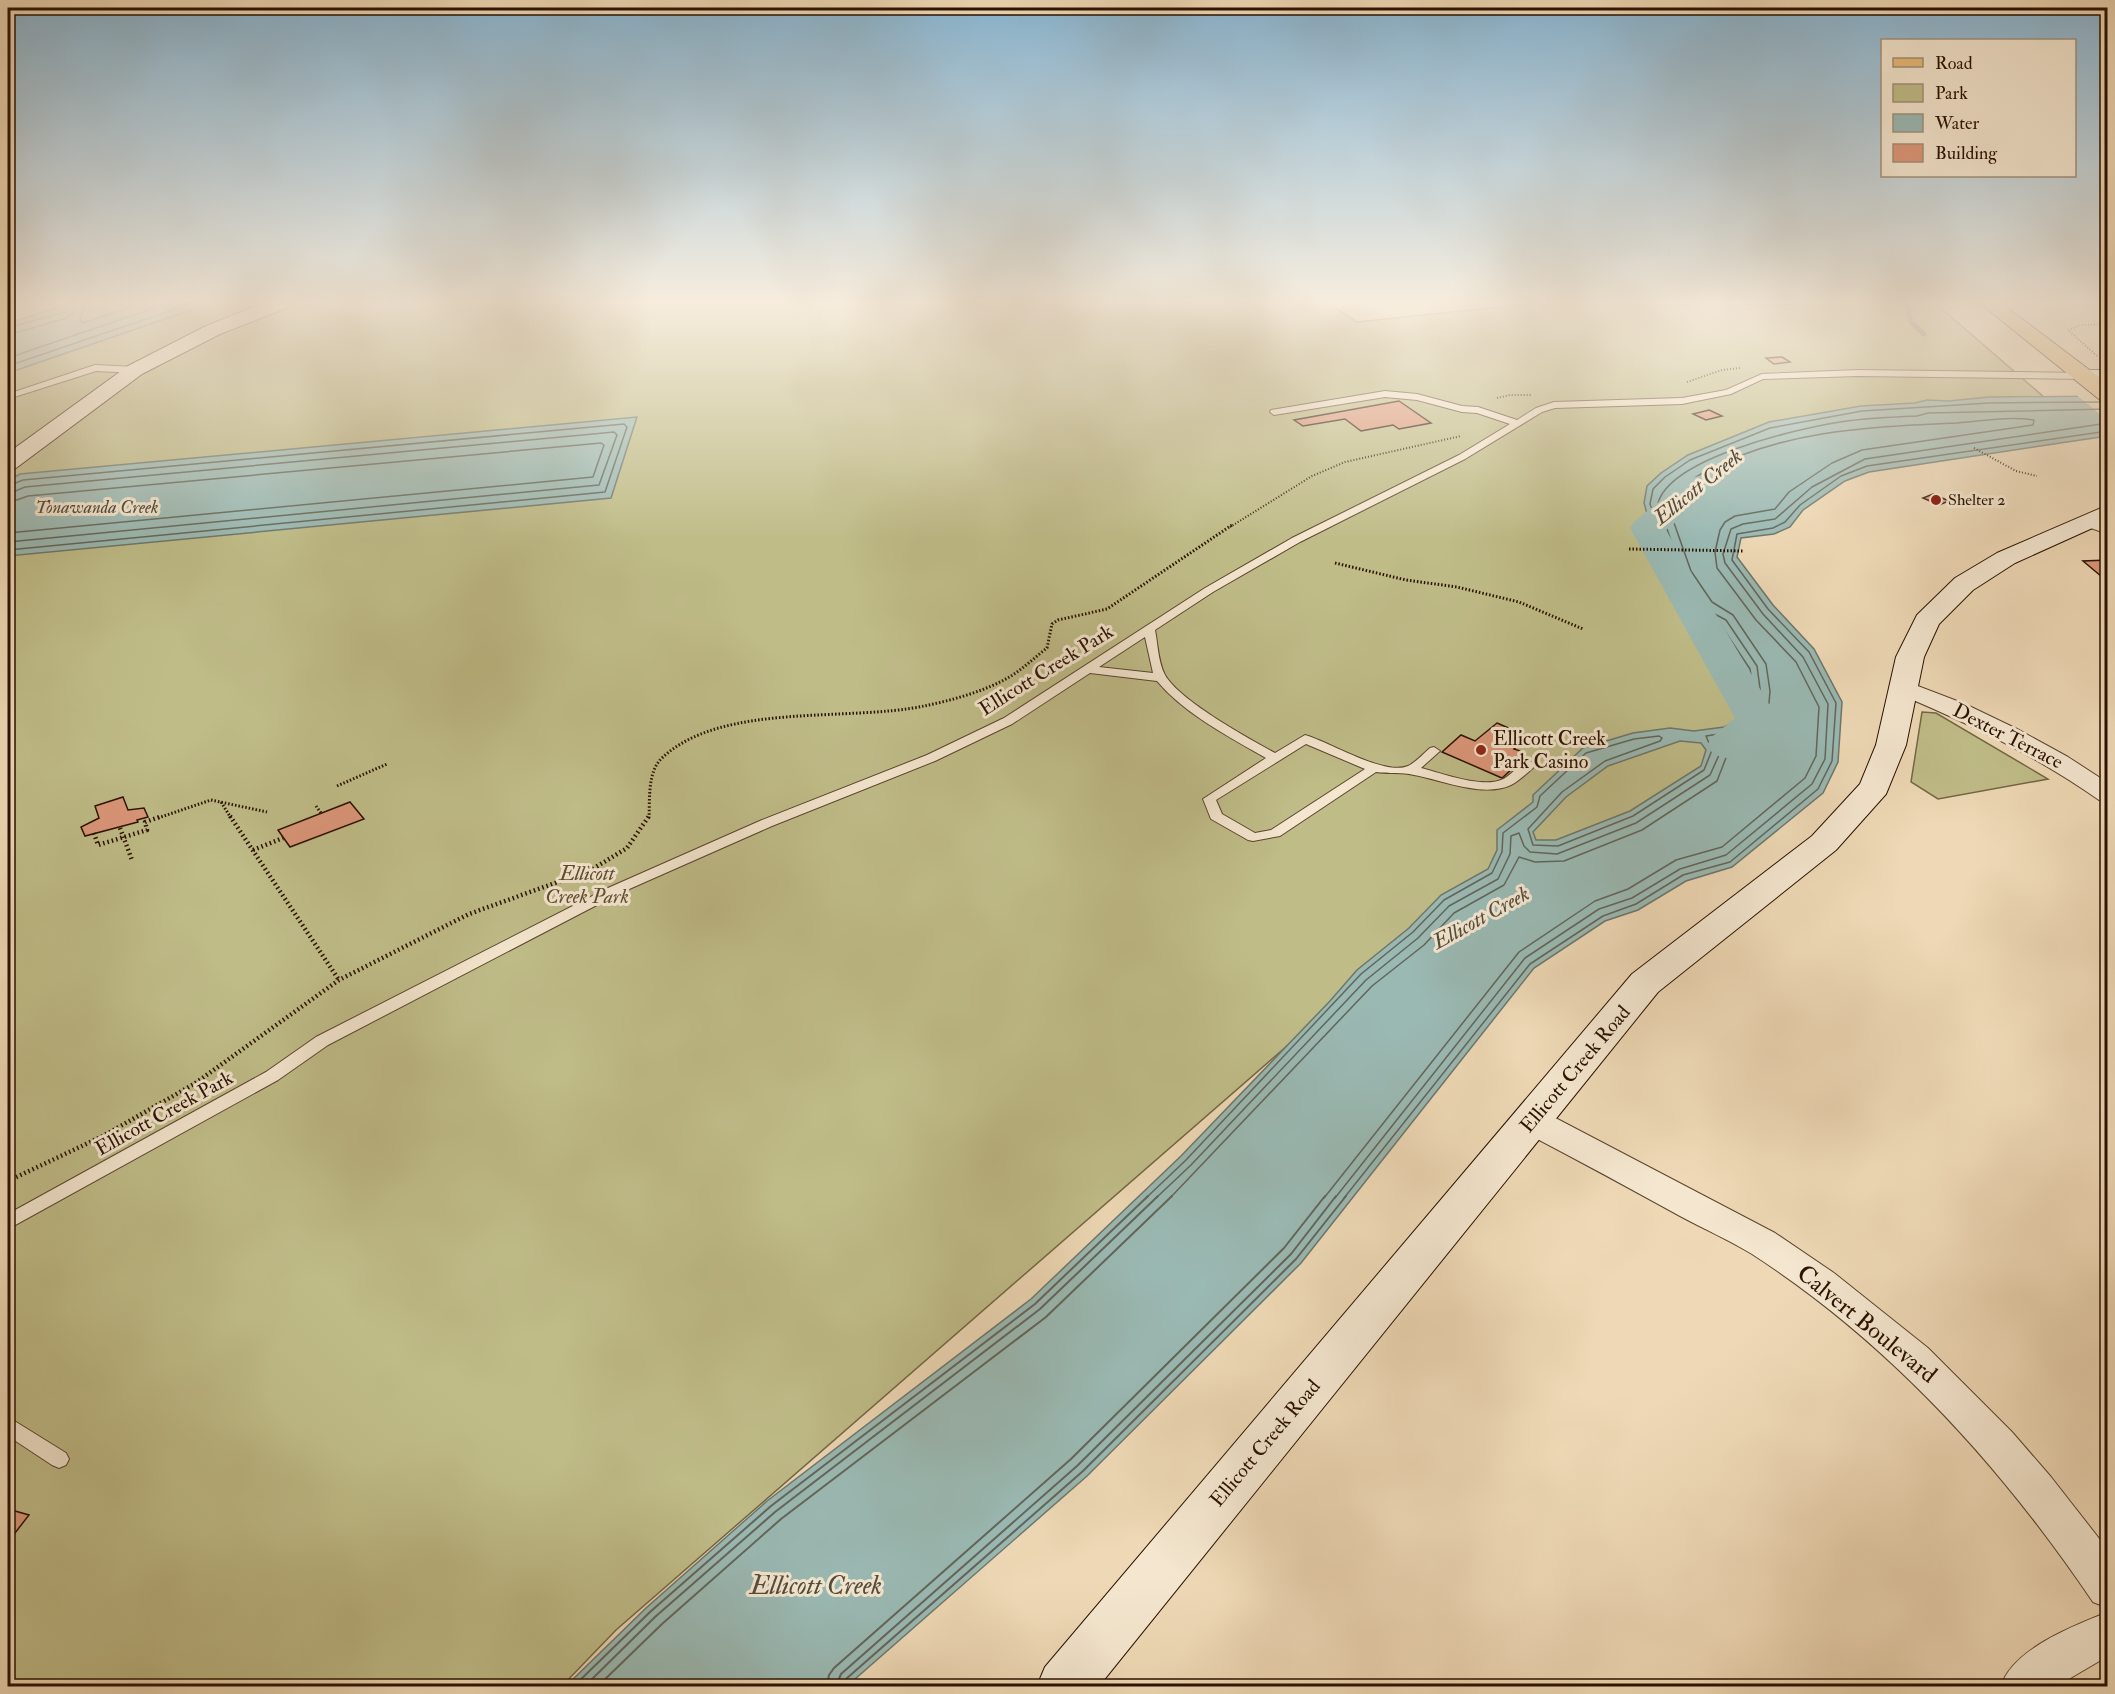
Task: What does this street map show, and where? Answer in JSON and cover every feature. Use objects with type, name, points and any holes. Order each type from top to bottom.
[{"type":"street","points":[[8,463],[119,382]]},
{"type":"street","name":"Ellicott Creek Road","points":[[1064,1686],[1645,983],[1824,843],[1875,787],[1891,745],[1910,657],[1927,621],[1964,584],[2006,558],[2099,521]]},
{"type":"street","name":"Dexter Terrace","points":[[1902,687],[1957,708],[2011,734],[2049,755],[2108,795]]},
{"type":"street","name":"Calvert Boulevard","points":[[1532,1121],[1770,1247],[1841,1296],[1893,1338],[1968,1411],[2028,1477],[2108,1587]]},
{"type":"street","points":[[2023,1686],[2041,1670],[2090,1641],[2108,1634]]},
{"type":"lane","points":[[8,397],[53,382]]},
{"type":"lane","name":"Ellicott Creek Park","points":[[8,1222],[272,1076],[322,1041],[613,891],[767,823],[941,753],[1008,721],[1149,628],[1296,540],[1462,457],[1539,410],[1554,405],[1682,400],[1728,392],[1751,382]]},
{"type":"lane","points":[[1274,412],[1385,394],[1418,397],[1462,409],[1478,410],[1517,423]]},
{"type":"lane","points":[[1149,628],[1161,678],[1181,697],[1241,740],[1275,758]]},
{"type":"lane","points":[[1089,669],[1161,678]]},
{"type":"lane","points":[[1374,768],[1275,833],[1252,837],[1216,816],[1209,799],[1305,739],[1374,768],[1411,770],[1469,784],[1498,785],[1508,782],[1528,765]]},
{"type":"lane","points":[[1411,770],[1434,751]]},
{"type":"lane","points":[[8,1426],[59,1459]]},
{"type":"path","points":[[1677,384],[1683,382]]},
{"type":"path","points":[[8,1181],[103,1136],[195,1084],[244,1050],[300,1005],[339,980],[469,914],[591,870],[627,848],[649,818],[651,779],[661,759],[690,738],[736,723],[923,706],[980,690],[1011,676],[1047,648],[1052,624],[1058,620],[1107,609],[1221,532],[1312,476],[1346,462],[1453,439],[1483,428],[1485,418],[1478,410],[1478,404],[1510,395],[1533,395]]},
{"type":"path","points":[[1974,448],[2016,471],[2037,476]]},
{"type":"path","points":[[1629,549],[1744,550]]},
{"type":"path","points":[[1335,563],[1406,580],[1456,587],[1519,602],[1583,629]]},
{"type":"path","points":[[337,786],[387,764]]},
{"type":"path","points":[[94,833],[98,845],[124,838],[147,830],[144,820],[211,800],[267,812]]},
{"type":"path","points":[[221,802],[339,980]]},
{"type":"path","points":[[316,807],[321,813]]},
{"type":"path","points":[[120,828],[132,860]]},
{"type":"path","points":[[253,850],[284,838]]},
{"type":"green space","name":"Ellicott Creek Park","points":[[8,382],[2027,382],[2073,422],[1746,447],[1647,528],[1758,721],[1581,863],[1349,992],[616,1630],[562,1686],[8,1686]]},
{"type":"green space","points":[[1922,712],[1936,713],[2048,779],[1938,799],[1911,782]]},
{"type":"water","name":"Ellicott Creek","points":[[2107,396],[2107,436],[1869,472],[1845,481],[1803,510],[1790,527],[1774,534],[1741,538],[1737,557],[1773,605],[1814,649],[1842,702],[1838,762],[1823,793],[1732,867],[1686,881],[1638,910],[1605,921],[1534,968],[1301,1263],[1087,1476],[847,1686],[566,1686],[646,1608],[767,1501],[1031,1299],[1181,1156],[1357,970],[1409,928],[1441,895],[1488,869],[1497,850],[1497,830],[1533,802],[1533,795],[1583,748],[1633,733],[1670,728],[1694,731],[1724,727],[1736,721],[1748,694],[1744,670],[1715,629],[1696,620],[1671,581],[1660,545],[1652,531],[1644,503],[1647,486],[1661,473],[1688,455],[1769,422],[1861,406],[1989,397]],"holes":[[[1680,741],[1701,743],[1706,750],[1701,766],[1630,811],[1556,840],[1536,840],[1533,832],[1566,797],[1608,766]]]},
{"type":"water","name":"Tonawanda Creek","points":[[637,417],[611,498],[8,556],[8,481],[20,474]]},
{"type":"pier","points":[[2074,393],[2107,393],[2107,420]]},
{"type":"building","points":[[1399,401],[1431,423],[1399,429],[1393,425],[1361,431],[1345,419],[1303,426],[1294,420]]},
{"type":"building","points":[[1709,410],[1722,416],[1706,420],[1693,414]]},
{"type":"building","name":"Shelter 2","points":[[1933,494],[1949,501],[1939,505],[1923,498]]},
{"type":"building","points":[[2108,560],[2108,582],[2083,561]]},
{"type":"building","name":"Ellicott Creek Park Casino","points":[[1497,723],[1527,736],[1514,749],[1523,752],[1516,758],[1522,760],[1502,778],[1442,752],[1461,735],[1475,741]]},
{"type":"building","points":[[123,797],[128,810],[144,808],[148,817],[137,820],[138,822],[85,836],[81,827],[99,818],[95,806]]},
{"type":"building","points":[[350,802],[364,819],[290,847],[278,830]]},
{"type":"building","points":[[8,1509],[29,1515],[8,1542]]},
{"type":"waterway","name":"Ellicott Creek","points":[[1699,486],[1647,528],[1758,721],[1728,745]]},
{"type":"place","name":"Shelter 2","points":[[1936,500]]},
{"type":"place","name":"Ellicott Creek Park Casino","points":[[1481,750]]}]
